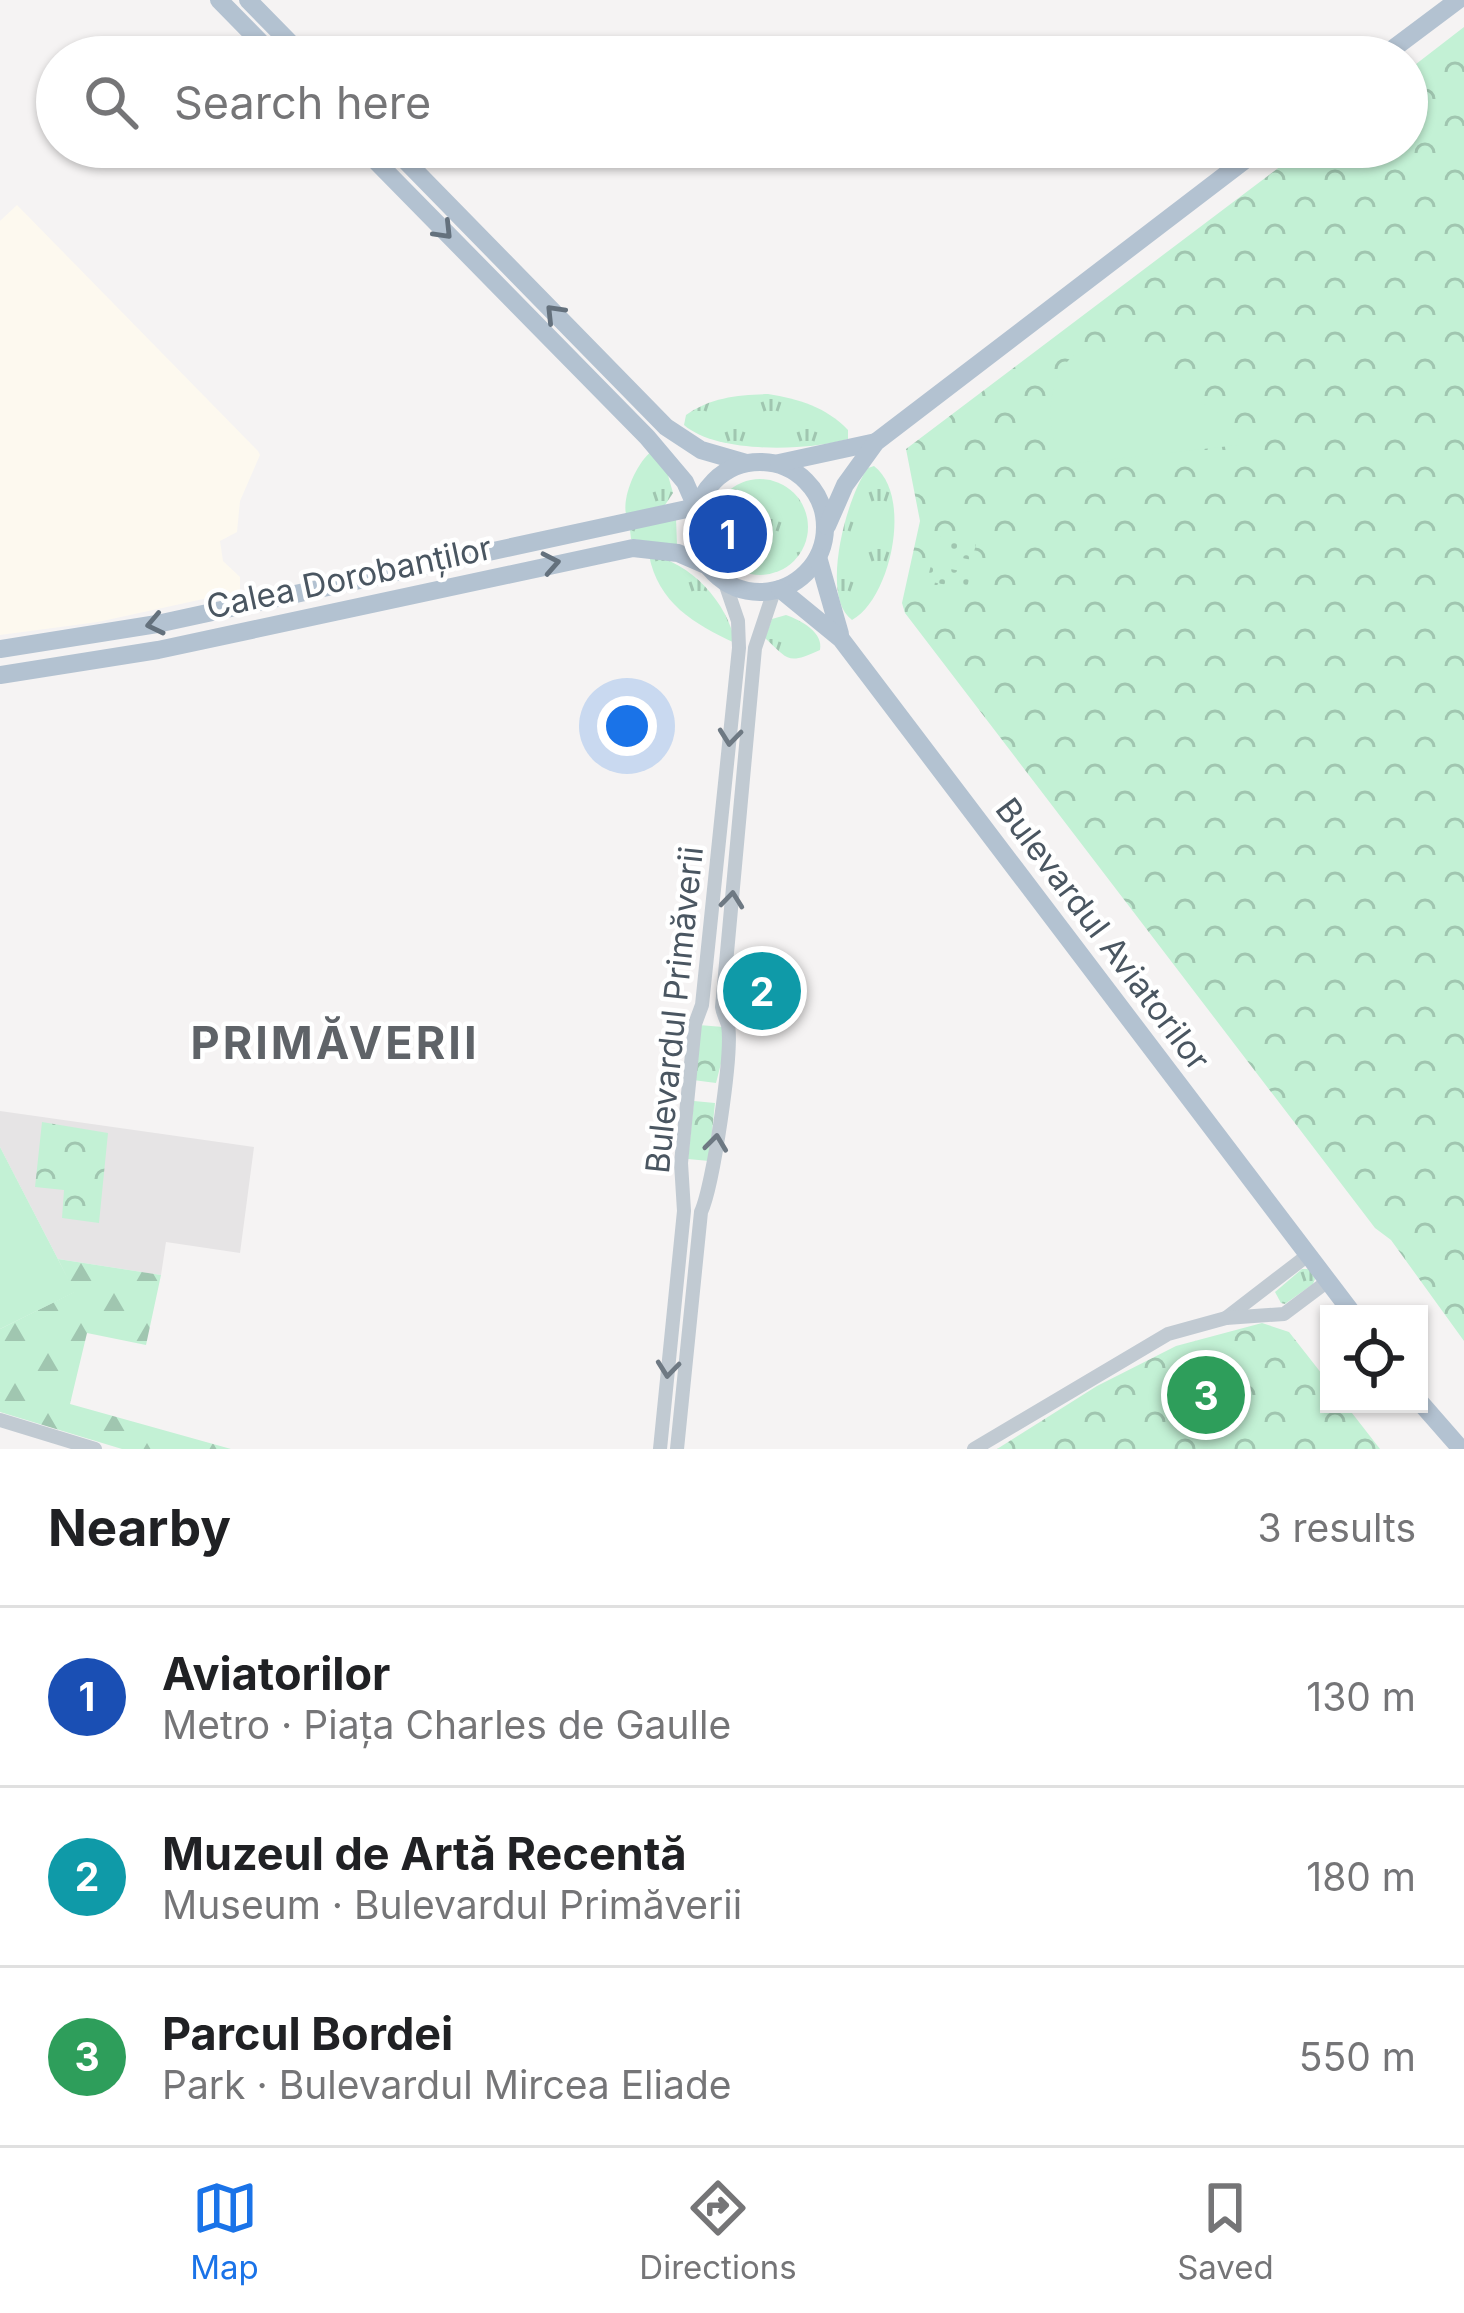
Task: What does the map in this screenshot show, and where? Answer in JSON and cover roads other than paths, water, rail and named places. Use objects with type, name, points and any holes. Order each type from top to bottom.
[{"type":"main road","points":[[219,0],[254,36]]},
{"type":"main road","points":[[248,0],[283,36]]},
{"type":"main road","points":[[1410,36],[1458,0]]},
{"type":"main road","points":[[383,168],[647,437],[685,482],[696,507],[698,545],[708,566],[740,588],[777,590],[808,571],[818,557],[845,485],[876,442],[1235,168]]},
{"type":"main road","points":[[413,168],[666,427],[701,451],[746,464],[779,463],[876,442]]},
{"type":"main road","points":[[779,463],[814,490],[827,526]]},
{"type":"main road","points":[[696,507],[722,474],[746,464]]},
{"type":"main road","name":"Calea Dorobanților","points":[[0,649],[157,624],[696,507]]},
{"type":"main road","name":"Calea Dorobanților","points":[[0,674],[158,650],[633,548],[678,553],[708,566]]},
{"type":"main road","name":"Bulevardul Aviatorilor","points":[[818,557],[842,639]]},
{"type":"main road","name":"Bulevardul Aviatorilor","points":[[777,590],[842,639],[1346,1305]]},
{"type":"main road","points":[[1428,1412],[1456,1447]]},
{"type":"street","name":"Bulevardul Primăverii","points":[[660,1449],[684,1211],[681,1163],[693,1038],[702,1005],[739,648],[738,621],[724,580]]},
{"type":"street","name":"Bulevardul Primăverii","points":[[677,1449],[701,1212],[711,1191],[722,1095],[728,1027],[722,1007],[755,648],[777,590]]},
{"type":"street","points":[[1226,1318],[1317,1268]]},
{"type":"street","points":[[974,1449],[1145,1346],[1188,1327],[1226,1318],[1284,1314],[1317,1268]]},
{"type":"street","points":[[0,1420],[95,1449]]},
{"type":"place","name":"Aviatorilor","points":[[728,534]]},
{"type":"place","name":"Muzeul de Artă Recentă","points":[[762,991]]},
{"type":"place","name":"Parcul Bordei","points":[[1206,1395]]},
{"type":"district","name":"PRIMĂVERII","points":[[335,1043]]}]
